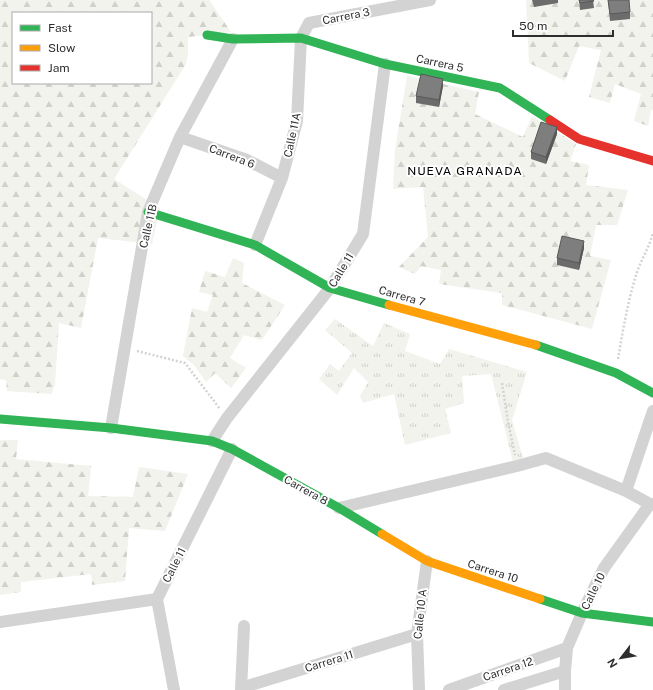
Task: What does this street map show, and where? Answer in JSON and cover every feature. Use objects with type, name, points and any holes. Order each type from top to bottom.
[{"type":"street","name":"Carrera 3","points":[[309,23],[430,0]]},
{"type":"street","name":"Calle 11A","points":[[255,244],[282,178],[298,120],[301,38],[309,23]]},
{"type":"street","name":"Carrera 5","points":[[207,35],[233,39],[301,38],[385,64],[500,88],[579,139],[653,161]]},
{"type":"street","name":"Calle 11B","points":[[111,428],[148,212],[180,137],[233,39]]},
{"type":"street","name":"Calle 11","points":[[212,441],[227,418],[330,288],[363,234],[385,64]]},
{"type":"street","name":"Carrera 6","points":[[180,137],[247,160],[282,178]]},
{"type":"street","name":"Carrera 7","points":[[148,212],[255,244],[330,288],[544,347],[616,373],[653,393]]},
{"type":"street","points":[[626,491],[653,411]]},
{"type":"street","name":"Carrera 8","points":[[0,419],[111,428],[212,441],[232,449],[339,508],[546,458],[626,491],[652,504]]},
{"type":"street","name":"Calle 11","points":[[157,599],[232,449]]},
{"type":"street","name":"Calle 10","points":[[565,690],[564,671],[567,648],[582,613],[604,568],[652,504]]},
{"type":"street","name":"Carrera 10","points":[[339,508],[426,561],[582,613],[653,622]]},
{"type":"street","name":"Calle 10 A","points":[[419,690],[417,634],[426,561]]},
{"type":"street","points":[[0,622],[157,599],[174,690]]},
{"type":"street","points":[[241,689],[244,626]]},
{"type":"street","name":"Carrera 11","points":[[241,689],[417,634]]},
{"type":"street","name":"Carrera 12","points":[[449,690],[567,648]]},
{"type":"street","name":"Carrera 12","points":[[504,690],[564,671]]},
{"type":"path","points":[[616,373],[623,331],[637,272],[652,238],[653,232]]},
{"type":"path","points":[[125,348],[185,363],[227,418]]},
{"type":"path","points":[[502,383],[517,466]]},
{"type":"green space","points":[[0,0],[209,0],[231,32],[188,37],[188,54],[186,64],[114,179],[160,208],[152,244],[98,238],[81,328],[59,323],[55,384],[52,394],[7,391],[6,380],[0,379]]},
{"type":"green space","points":[[526,0],[653,0],[653,110],[651,110],[648,126],[634,121],[641,94],[615,84],[610,103],[589,97],[601,50],[579,46],[565,81],[529,63]]},
{"type":"green space","points":[[407,76],[479,92],[475,114],[523,137],[532,116],[576,144],[570,161],[589,165],[586,185],[628,190],[617,225],[596,225],[590,256],[611,260],[592,329],[502,305],[502,293],[439,284],[441,270],[421,266],[415,274],[399,267],[428,237],[423,187],[393,189],[395,150]]},
{"type":"green space","points":[[233,258],[244,263],[242,283],[285,305],[262,340],[244,335],[230,358],[246,368],[231,388],[215,373],[206,382],[194,365],[183,356],[192,308],[207,312],[213,295],[199,292],[205,271],[225,277]]},
{"type":"green space","points":[[335,319],[373,346],[384,323],[410,334],[405,351],[440,364],[449,349],[527,372],[512,420],[523,458],[513,462],[491,374],[462,376],[464,403],[445,409],[451,433],[405,445],[394,394],[363,403],[360,396],[368,382],[354,368],[337,395],[319,379],[330,364],[339,371],[352,353],[325,330]]},
{"type":"green space","points":[[0,440],[18,440],[16,459],[91,466],[88,496],[133,497],[139,467],[188,474],[165,531],[129,528],[125,581],[92,585],[91,574],[21,582],[21,592],[0,595]]},
{"type":"building","points":[[579,0],[593,0],[594,1],[580,3]]},
{"type":"building","points":[[608,0],[629,0],[630,12],[610,14]]},
{"type":"building","points":[[421,74],[443,79],[439,100],[416,96]]},
{"type":"building","points":[[541,122],[557,127],[546,157],[531,152]]},
{"type":"building","points":[[562,236],[584,241],[579,263],[557,258]]},
{"type":"traffic: fast","points":[[207,35],[233,39],[301,38],[385,64],[500,88],[550,120]]},
{"type":"traffic: fast","points":[[148,212],[255,245],[330,288],[389,305]]},
{"type":"traffic: fast","points":[[536,345],[616,373],[653,393]]},
{"type":"traffic: fast","points":[[0,419],[111,428],[212,441],[232,449],[339,508],[382,534]]},
{"type":"traffic: fast","points":[[540,599],[582,613],[653,622]]},
{"type":"traffic: slow","points":[[389,305],[536,345]]},
{"type":"traffic: slow","points":[[382,534],[427,561],[540,599]]},
{"type":"traffic: jam","points":[[550,120],[579,139],[653,161]]},
{"type":"district","name":"NUEVA GRANADA","points":[[465,171]]}]
